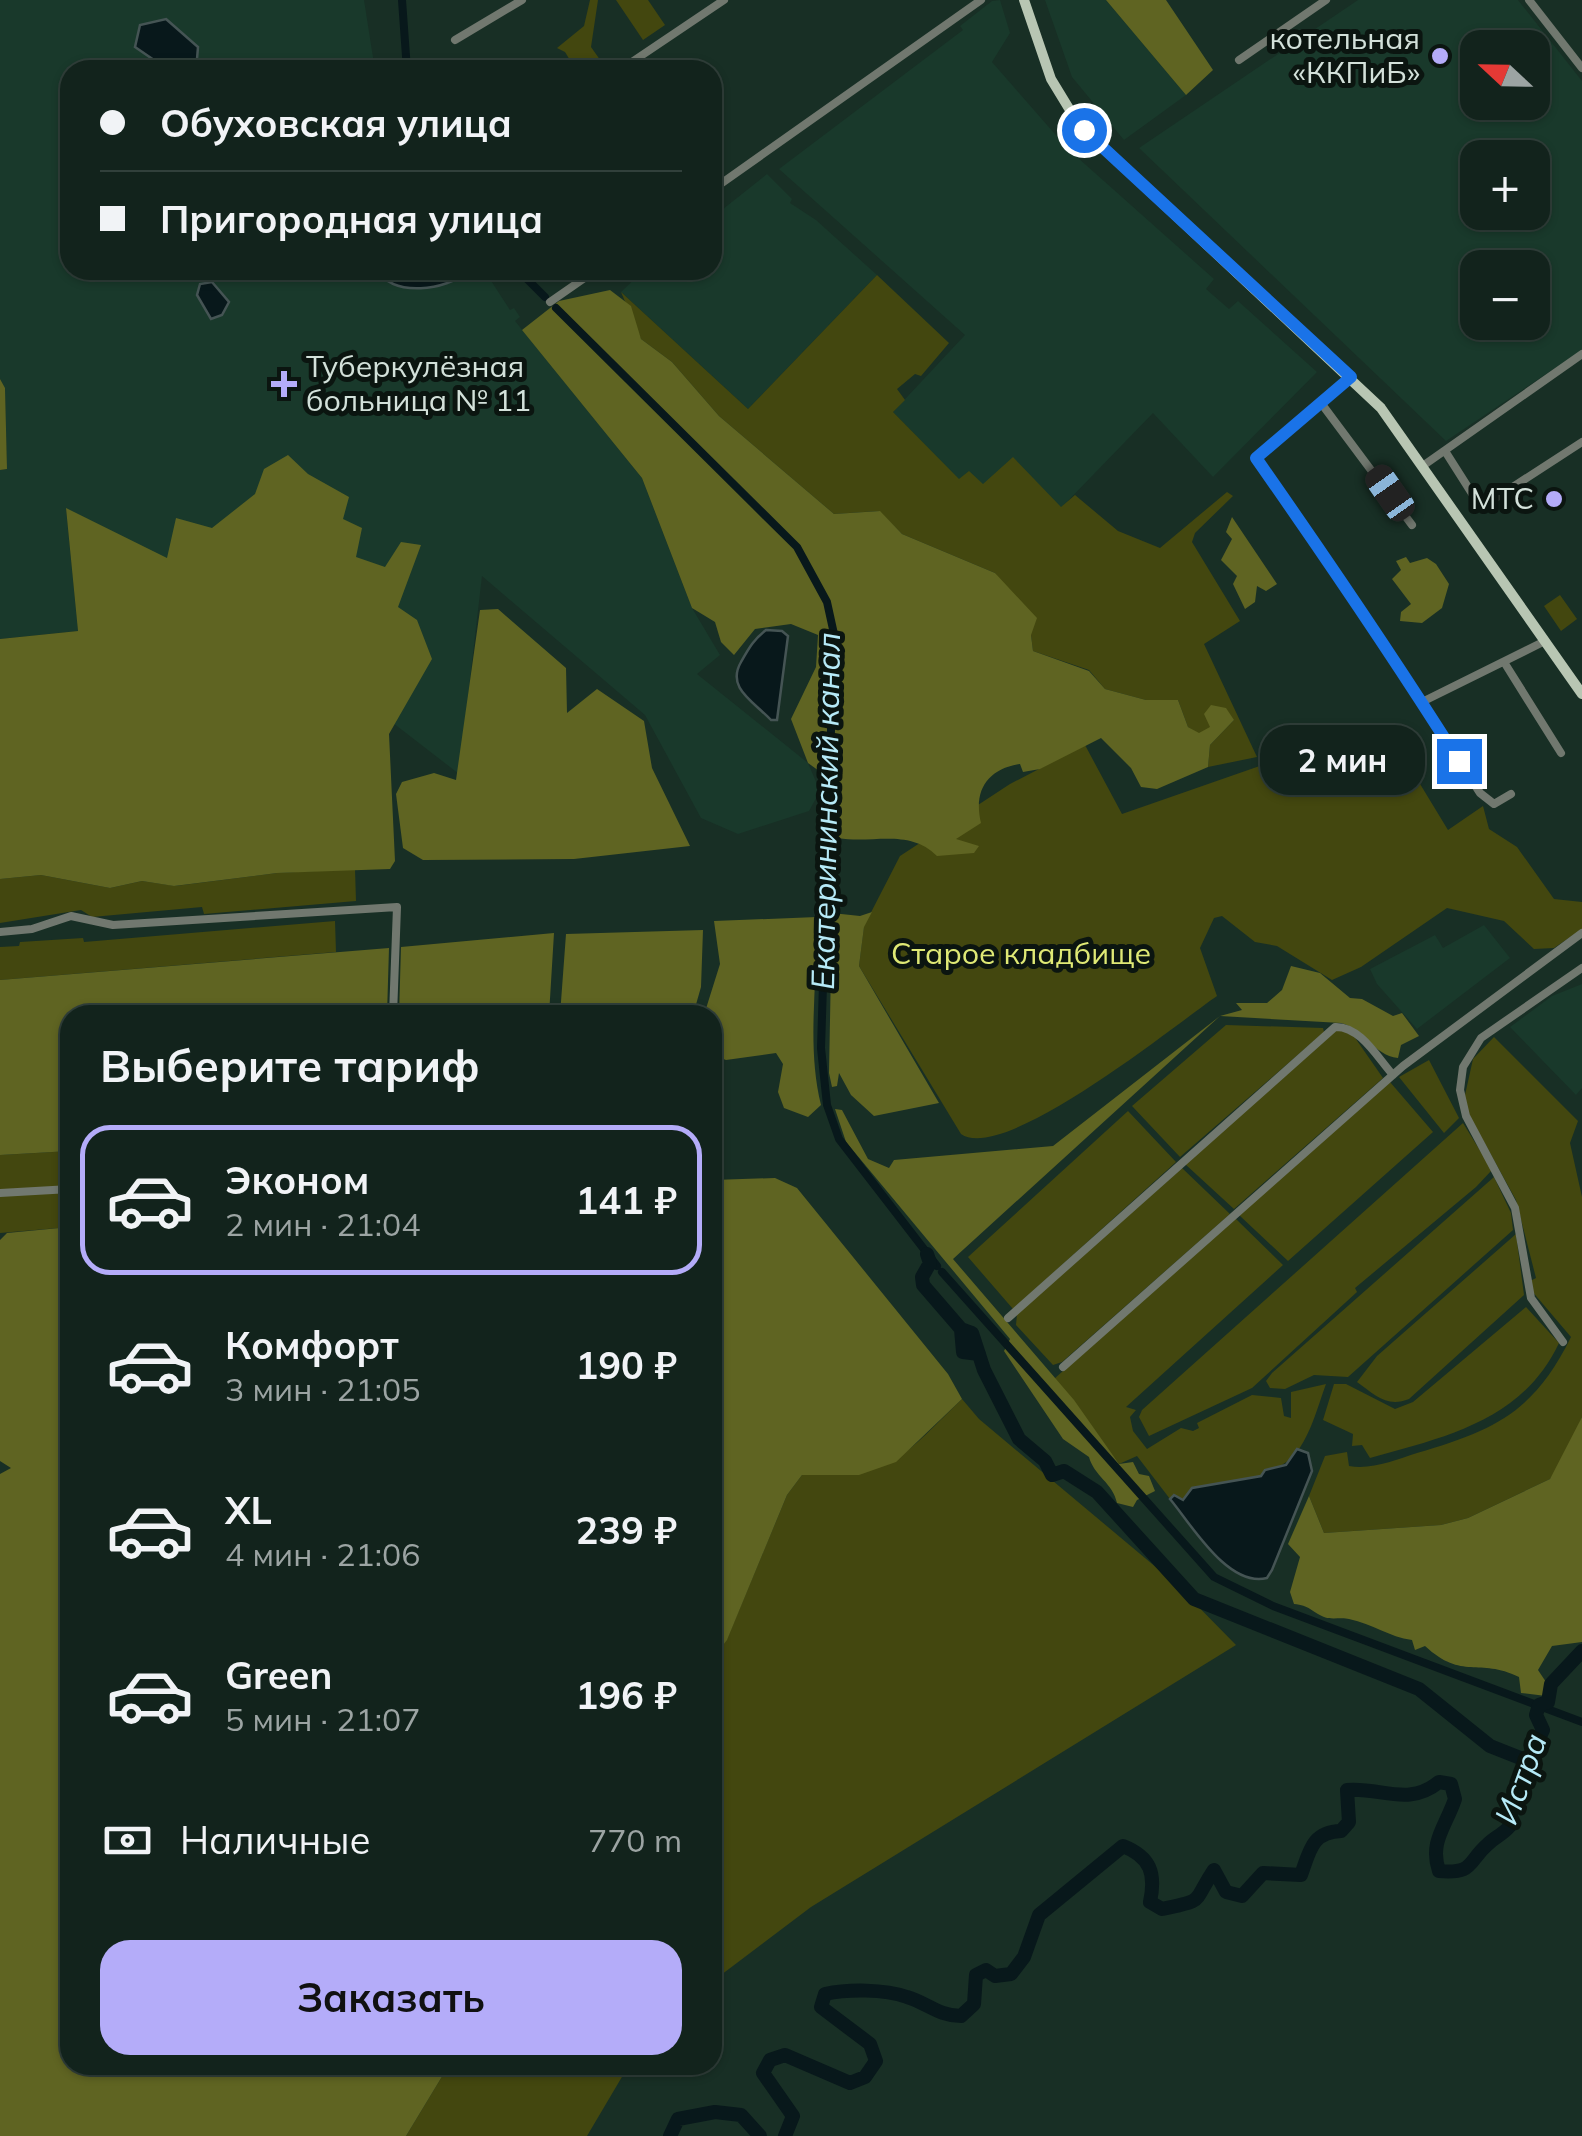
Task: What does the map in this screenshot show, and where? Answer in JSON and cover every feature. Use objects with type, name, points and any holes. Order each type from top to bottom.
[{"type":"main road","points":[[1024,0],[1052,79],[1079,125],[1351,377],[1424,465],[1582,694]]},
{"type":"street","points":[[455,40],[522,0]]},
{"type":"street","points":[[635,60],[724,0]]},
{"type":"street","points":[[722,183],[981,0]]},
{"type":"street","points":[[1239,60],[1326,0]]},
{"type":"street","points":[[1529,0],[1582,68]]},
{"type":"street","points":[[550,302],[582,280]]},
{"type":"street","points":[[1424,465],[1582,354]]},
{"type":"street","points":[[1351,377],[1256,458],[1322,550],[1398,670],[1424,701],[1485,800],[1494,804],[1511,794]]},
{"type":"street","points":[[1321,403],[1412,526]]},
{"type":"street","points":[[1445,451],[1478,503],[1485,505],[1582,442]]},
{"type":"street","points":[[1424,701],[1545,641]]},
{"type":"street","points":[[1504,662],[1561,753]]},
{"type":"street","points":[[0,932],[32,929],[71,916],[113,925],[397,907],[392,1005]]},
{"type":"street","points":[[1064,1367],[1392,1075],[1582,932]]},
{"type":"street","points":[[1563,1342],[1531,1298],[1515,1208],[1466,1116],[1460,1090],[1462,1067],[1481,1038],[1582,968]]},
{"type":"street","points":[[1008,1318],[1335,1027],[1350,1028],[1392,1075]]},
{"type":"street","points":[[0,1193],[60,1190]]},
{"type":"shaded area","name":"Туберкулёзная больница № 11","points":[[0,0],[364,0],[373,60],[60,60],[60,280],[490,280],[510,310],[514,308],[520,317],[515,321],[642,478],[692,608],[720,655],[697,674],[808,763],[820,791],[809,811],[738,834],[701,818],[645,715],[482,576],[459,774],[393,723],[66,509],[78,631],[0,639],[0,470],[7,469],[5,389],[0,379]]},
{"type":"shaded area","points":[[1000,0],[1010,33],[992,62],[1068,149],[1214,279],[1206,289],[1229,309],[1238,301],[1317,372],[1213,477],[1153,413],[1061,508],[959,480],[893,412],[965,335],[779,169],[963,30],[960,26],[992,1]]},
{"type":"shaded area","points":[[1045,0],[1106,0],[1186,95],[1124,140],[1072,77]]},
{"type":"shaded area","points":[[1358,0],[1518,0],[1542,30],[1460,30],[1460,120],[1550,120],[1550,40],[1582,81],[1582,350],[1446,441],[1139,148]]},
{"type":"shaded area","points":[[166,19],[198,47],[197,59],[154,60],[135,47],[140,25]]},
{"type":"shaded area","points":[[767,174],[792,199],[790,203],[816,220],[877,275],[748,409],[621,292],[634,280],[722,280],[722,210]]},
{"type":"shaded area","points":[[387,280],[454,280],[434,287],[396,285]]},
{"type":"shaded area","points":[[212,282],[229,302],[222,315],[211,319],[197,295],[200,284]]},
{"type":"shaded area","points":[[766,630],[782,631],[788,636],[777,720],[771,720],[750,700],[737,679],[747,652]]},
{"type":"shaded area","points":[[1484,925],[1510,958],[1417,1029],[1377,984],[1370,969],[1435,935],[1443,948]]},
{"type":"shaded area","points":[[1582,984],[1582,1088],[1576,1095],[1510,1027],[1552,996]]},
{"type":"shaded area","points":[[1297,1449],[1308,1453],[1312,1471],[1272,1570],[1267,1578],[1252,1579],[1212,1552],[1170,1499],[1174,1495],[1183,1500],[1192,1488],[1261,1476],[1265,1470],[1286,1465]]},
{"type":"green space","points":[[590,0],[598,0],[591,47],[600,60],[570,60],[557,48],[584,26]]},
{"type":"green space","points":[[616,0],[648,0],[665,25],[643,40]]},
{"type":"green space","points":[[1106,0],[1166,0],[1213,70],[1186,95]]},
{"type":"green space","points":[[877,275],[949,343],[921,376],[915,374],[897,389],[905,400],[893,412],[959,479],[969,471],[983,484],[1013,457],[1061,507],[1075,495],[1118,531],[1160,548],[1227,492],[1233,496],[1195,533],[1192,542],[1240,621],[1204,644],[1257,757],[1208,767],[1210,745],[1234,720],[1199,734],[1188,727],[1178,700],[1146,700],[1105,689],[1089,670],[1033,651],[1031,635],[995,573],[902,534],[879,511],[834,514],[719,416],[672,362],[641,339],[621,292],[748,409]]},
{"type":"green space","points":[[610,290],[631,306],[641,339],[672,362],[719,416],[834,514],[880,511],[902,534],[995,573],[1037,618],[1031,635],[1033,651],[1089,671],[1105,689],[1146,700],[1178,700],[1188,727],[1199,733],[1210,727],[1204,714],[1211,705],[1226,708],[1234,720],[1210,745],[1208,767],[1157,789],[1141,787],[1131,768],[1101,738],[1040,769],[1023,772],[1020,764],[991,776],[981,791],[981,823],[956,839],[979,846],[974,853],[937,856],[915,842],[838,838],[833,781],[808,763],[791,719],[816,667],[818,635],[791,624],[755,629],[734,655],[721,642],[715,622],[692,608],[642,478],[522,330],[559,301]]},
{"type":"green space","points":[[0,379],[5,388],[7,469],[0,470]]},
{"type":"green space","points":[[288,455],[308,474],[349,497],[343,519],[362,528],[356,557],[385,567],[401,542],[421,545],[398,607],[417,620],[432,659],[389,734],[395,861],[390,869],[277,873],[174,886],[142,881],[110,888],[41,875],[0,879],[0,639],[78,631],[66,508],[167,558],[176,518],[212,528],[255,494],[264,469]]},
{"type":"green space","points":[[1232,517],[1277,584],[1266,591],[1257,586],[1255,602],[1245,609],[1233,584],[1237,576],[1221,560],[1232,539],[1226,532]]},
{"type":"green space","points":[[1406,557],[1410,563],[1427,558],[1449,584],[1442,608],[1422,623],[1400,621],[1401,612],[1411,604],[1392,579],[1401,570],[1396,561]]},
{"type":"green space","points":[[1560,595],[1577,619],[1561,631],[1544,606]]},
{"type":"green space","points":[[498,609],[566,668],[567,713],[597,689],[644,721],[652,768],[690,846],[574,859],[423,860],[403,848],[396,794],[402,782],[434,773],[456,780],[480,610]]},
{"type":"green space","name":"Старое кладбище","points":[[1383,723],[1448,830],[1483,806],[1489,829],[1517,847],[1554,899],[1582,902],[1582,929],[1554,948],[1534,949],[1504,921],[1447,908],[1361,967],[1332,980],[1277,946],[1255,942],[1222,916],[1214,918],[1200,948],[1217,996],[1050,1111],[983,1138],[961,1134],[859,966],[864,926],[900,856],[1010,784],[1085,745],[1122,814]]},
{"type":"green space","points":[[355,869],[356,901],[204,914],[202,907],[92,917],[81,910],[0,923],[0,879],[41,875],[110,888],[142,881],[175,886],[277,873]]},
{"type":"green space","points":[[872,912],[864,927],[859,966],[939,1103],[874,1116],[851,1095],[839,1073],[837,1086],[832,1087],[829,1073],[832,913],[860,916]]},
{"type":"green space","points":[[817,917],[813,1035],[821,1105],[808,1117],[784,1108],[778,1092],[783,1064],[776,1053],[722,1058],[722,1005],[707,1005],[720,964],[714,921]]},
{"type":"green space","points":[[335,921],[336,952],[0,980],[0,947],[19,946],[20,942],[83,938],[84,942]]},
{"type":"green space","points":[[703,930],[701,987],[696,1005],[561,1005],[566,934]]},
{"type":"green space","points":[[554,933],[550,1005],[399,1005],[401,947]]},
{"type":"green space","points":[[389,948],[387,1005],[60,1005],[60,1152],[0,1155],[0,980]]},
{"type":"green space","points":[[1291,966],[1320,973],[1350,998],[1362,999],[1393,1016],[1402,1013],[1419,1036],[1401,1045],[1398,1058],[1382,1052],[1341,1023],[1220,1016],[1242,1010],[1236,1003],[1267,1003],[1282,990]]},
{"type":"green space","points":[[1220,1016],[953,1259],[1074,1400],[1119,1464],[1133,1462],[1139,1474],[1149,1476],[1155,1491],[1137,1500],[1133,1507],[1117,1503],[1089,1457],[1063,1439],[1004,1351],[1010,1339],[846,1142],[835,1109],[842,1110],[868,1159],[889,1168],[894,1160],[1053,1146]]},
{"type":"green space","points":[[1226,1025],[1323,1028],[1324,1032],[1180,1157],[1132,1106]]},
{"type":"green space","points":[[1339,1028],[1351,1032],[1383,1078],[1234,1209],[1185,1164]]},
{"type":"green space","points":[[1494,1037],[1578,1121],[1570,1143],[1582,1197],[1582,1417],[1565,1458],[1550,1479],[1468,1518],[1441,1525],[1324,1533],[1309,1496],[1325,1456],[1347,1452],[1349,1466],[1375,1465],[1490,1426],[1527,1401],[1557,1363],[1571,1337],[1531,1290],[1530,1281],[1536,1278],[1516,1200],[1463,1104],[1473,1059]]},
{"type":"green space","points":[[1429,1060],[1459,1118],[1444,1133],[1399,1077]]},
{"type":"green space","points":[[1390,1082],[1433,1132],[1288,1261],[1239,1215]]},
{"type":"green space","points":[[1128,1111],[1176,1162],[1013,1309],[968,1257]]},
{"type":"green space","points":[[1463,1123],[1492,1170],[1476,1187],[1355,1288],[1357,1292],[1252,1388],[1149,1436],[1139,1417],[1142,1410]]},
{"type":"green space","points":[[60,1152],[60,1228],[0,1233],[0,1155]]},
{"type":"green space","points":[[1182,1168],[1230,1214],[1062,1362],[1053,1365],[1016,1325],[1017,1314]]},
{"type":"green space","points":[[1494,1177],[1511,1213],[1513,1230],[1348,1377],[1314,1375],[1285,1389],[1270,1388],[1266,1381],[1272,1373]]},
{"type":"green space","points":[[775,1178],[797,1188],[948,1374],[962,1399],[896,1462],[859,1475],[802,1475],[787,1495],[722,1646],[722,1180]]},
{"type":"green space","points":[[1235,1218],[1283,1265],[1126,1407],[1136,1410],[1130,1417],[1133,1431],[1147,1449],[1181,1428],[1199,1428],[1197,1423],[1252,1395],[1281,1398],[1284,1416],[1291,1418],[1291,1392],[1326,1384],[1306,1438],[1289,1460],[1265,1470],[1261,1476],[1198,1489],[1183,1500],[1174,1495],[1170,1499],[1137,1456],[1119,1464],[1054,1379]]},
{"type":"green space","points":[[60,1228],[60,2075],[443,2075],[406,2136],[0,2136],[0,1474],[11,1468],[0,1461],[0,1240],[7,1233]]},
{"type":"green space","points":[[1516,1234],[1524,1295],[1409,1399],[1388,1401],[1357,1382],[1377,1356]]},
{"type":"green space","points":[[1526,1307],[1559,1343],[1544,1369],[1525,1390],[1480,1421],[1454,1433],[1370,1458],[1362,1445],[1352,1446],[1353,1434],[1323,1420],[1334,1384],[1346,1384],[1395,1409],[1413,1402]]},
{"type":"green space","points":[[962,1399],[979,1419],[1176,1584],[1236,1645],[811,1907],[722,1974],[722,1646],[787,1495],[802,1475],[877,1467],[923,1437]]},
{"type":"green space","points":[[1582,1417],[1582,1642],[1552,1646],[1538,1670],[1546,1682],[1546,1696],[1521,1693],[1519,1677],[1505,1671],[1450,1663],[1425,1646],[1415,1650],[1412,1640],[1358,1621],[1327,1618],[1294,1604],[1290,1592],[1300,1557],[1288,1544],[1309,1496],[1324,1533],[1441,1525],[1468,1518],[1550,1479]]},
{"type":"green space","points":[[443,2075],[623,2075],[587,2136],[406,2136]]},
{"type":"waterway","name":"Екатерининский канал","points":[[402,0],[406,60]]},
{"type":"waterway","name":"Екатерининский канал","points":[[528,280],[545,297]]},
{"type":"waterway","name":"Екатерининский канал","points":[[556,308],[797,547],[827,602],[834,634],[821,1048],[827,1105],[839,1139],[937,1266]]},
{"type":"waterway","points":[[927,1254],[930,1263],[922,1277],[923,1285],[961,1329],[972,1333],[984,1370],[1019,1439],[1045,1461],[1052,1475],[1064,1471],[1097,1492],[1194,1599],[1419,1689],[1490,1746],[1528,1761]]},
{"type":"waterway","name":"Екатерининский канал","points":[[942,1272],[1214,1577],[1273,1606],[1582,1722]]},
{"type":"waterway","points":[[961,1329],[963,1352],[979,1354]]},
{"type":"waterway","name":"Истра","points":[[785,2136],[793,2116],[763,2073],[770,2060],[785,2055],[850,2083],[865,2077],[876,2061],[870,2044],[821,2007],[825,1994],[888,1992],[961,2016],[974,2004],[976,1975],[986,1970],[995,1976],[1011,1974],[1024,1957],[1039,1915],[1123,1846],[1145,1861],[1152,1883],[1150,1902],[1162,1909],[1196,1899],[1214,1870],[1226,1892],[1242,1896],[1263,1873],[1301,1875],[1318,1839],[1341,1831],[1349,1822],[1347,1790],[1405,1795],[1439,1782],[1451,1784],[1455,1799],[1437,1843],[1436,1861],[1439,1871],[1465,1869],[1509,1827],[1514,1795],[1543,1730],[1536,1715],[1539,1705],[1548,1702],[1551,1684],[1582,1651]]},
{"type":"waterway","name":"Истра","points":[[670,2136],[678,2119],[715,2112],[741,2115],[760,2136]]},
{"type":"place","name":"котельная «ККПиБ»","points":[[1440,56]]},
{"type":"place","name":"Туберкулёзная больница № 11","points":[[284,384]]},
{"type":"place","name":"МТС","points":[[1554,499]]},
{"type":"route","points":[[1084,130],[1112,160],[1351,377],[1256,458],[1322,550],[1398,670],[1424,701],[1459,761]]}]
